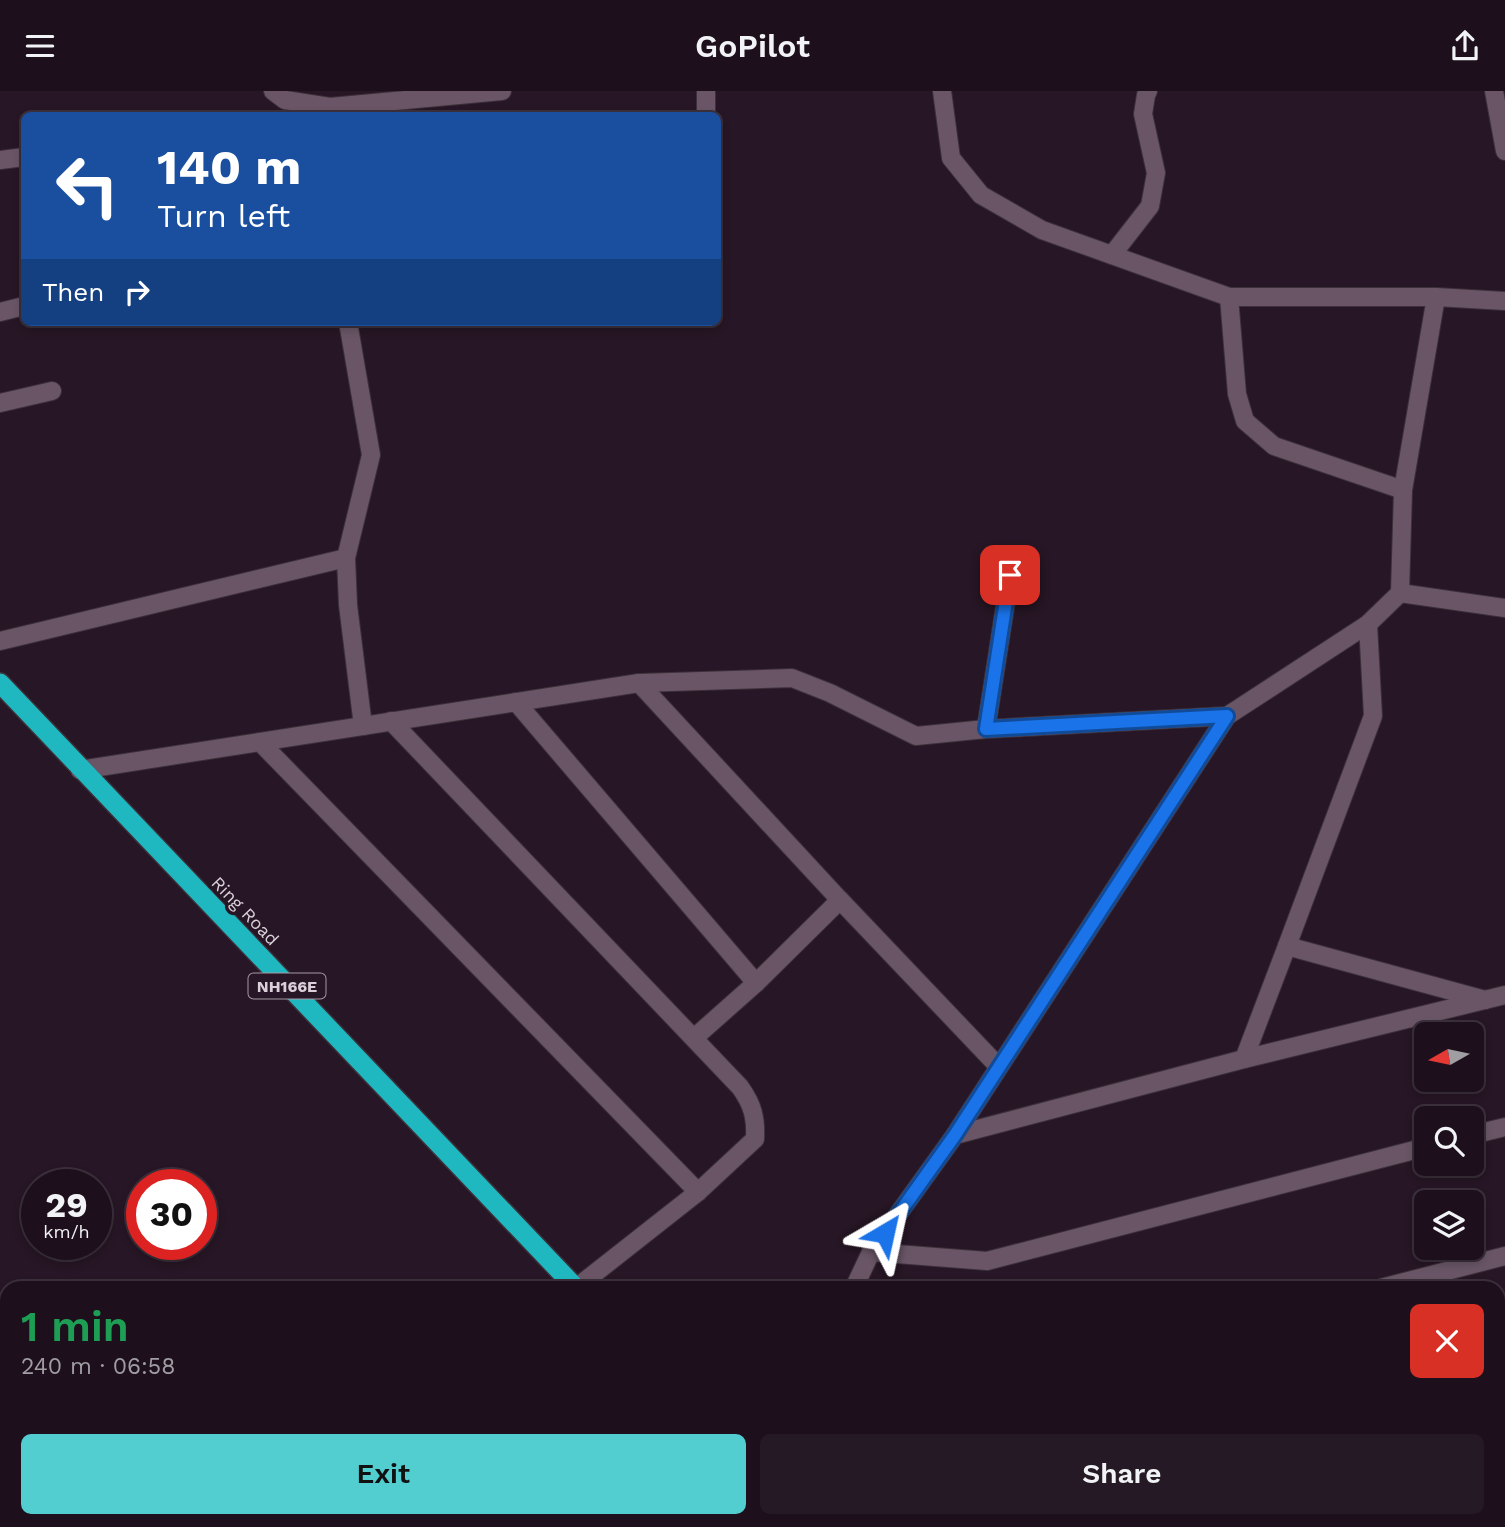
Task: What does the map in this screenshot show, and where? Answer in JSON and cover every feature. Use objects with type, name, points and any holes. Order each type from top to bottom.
[{"type":"highway","name":"Ring Road","points":[[0,683],[569,1281]]},
{"type":"street","points":[[273,91],[285,100],[330,107],[502,91]]},
{"type":"street","points":[[706,91],[706,112]]},
{"type":"street","points":[[942,91],[951,158],[981,195],[1042,230],[1229,297],[1436,297],[1505,301]]},
{"type":"street","points":[[1112,255],[1150,206],[1156,173],[1143,114],[1148,91]]},
{"type":"street","points":[[1494,91],[1505,151]]},
{"type":"street","points":[[0,160],[21,157]]},
{"type":"street","points":[[1229,297],[1237,394],[1245,421],[1274,446],[1403,490]]},
{"type":"street","points":[[857,1281],[871,1252],[955,1135],[1227,716],[1368,624],[1400,593],[1403,490],[1436,297]]},
{"type":"street","points":[[0,312],[21,307]]},
{"type":"street","points":[[349,326],[371,455],[346,558],[348,605],[362,726]]},
{"type":"street","points":[[0,403],[52,391]]},
{"type":"street","points":[[0,642],[346,558]]},
{"type":"street","points":[[986,729],[1010,575]]},
{"type":"street","points":[[1400,593],[1505,608]]},
{"type":"street","points":[[1244,1059],[1373,716],[1368,624]]},
{"type":"street","points":[[80,770],[639,683],[792,677],[916,736],[986,729],[1227,716]]},
{"type":"street","points":[[639,683],[998,1066]]},
{"type":"street","points":[[516,702],[756,983]]},
{"type":"street","points":[[391,721],[740,1087],[756,1118],[755,1139],[698,1192],[585,1281]]},
{"type":"street","points":[[260,742],[698,1192]]},
{"type":"street","points":[[694,1038],[756,983],[840,900]]},
{"type":"street","points":[[1287,946],[1497,998]]},
{"type":"street","points":[[955,1135],[1244,1059],[1497,998]]},
{"type":"street","points":[[1484,1133],[1505,1127]]},
{"type":"street","points":[[871,1252],[987,1261],[1414,1150]]},
{"type":"street","points":[[1409,1281],[1505,1257]]},
{"type":"route","points":[[885,1233],[955,1135],[1227,716],[986,729],[1010,575]]}]
